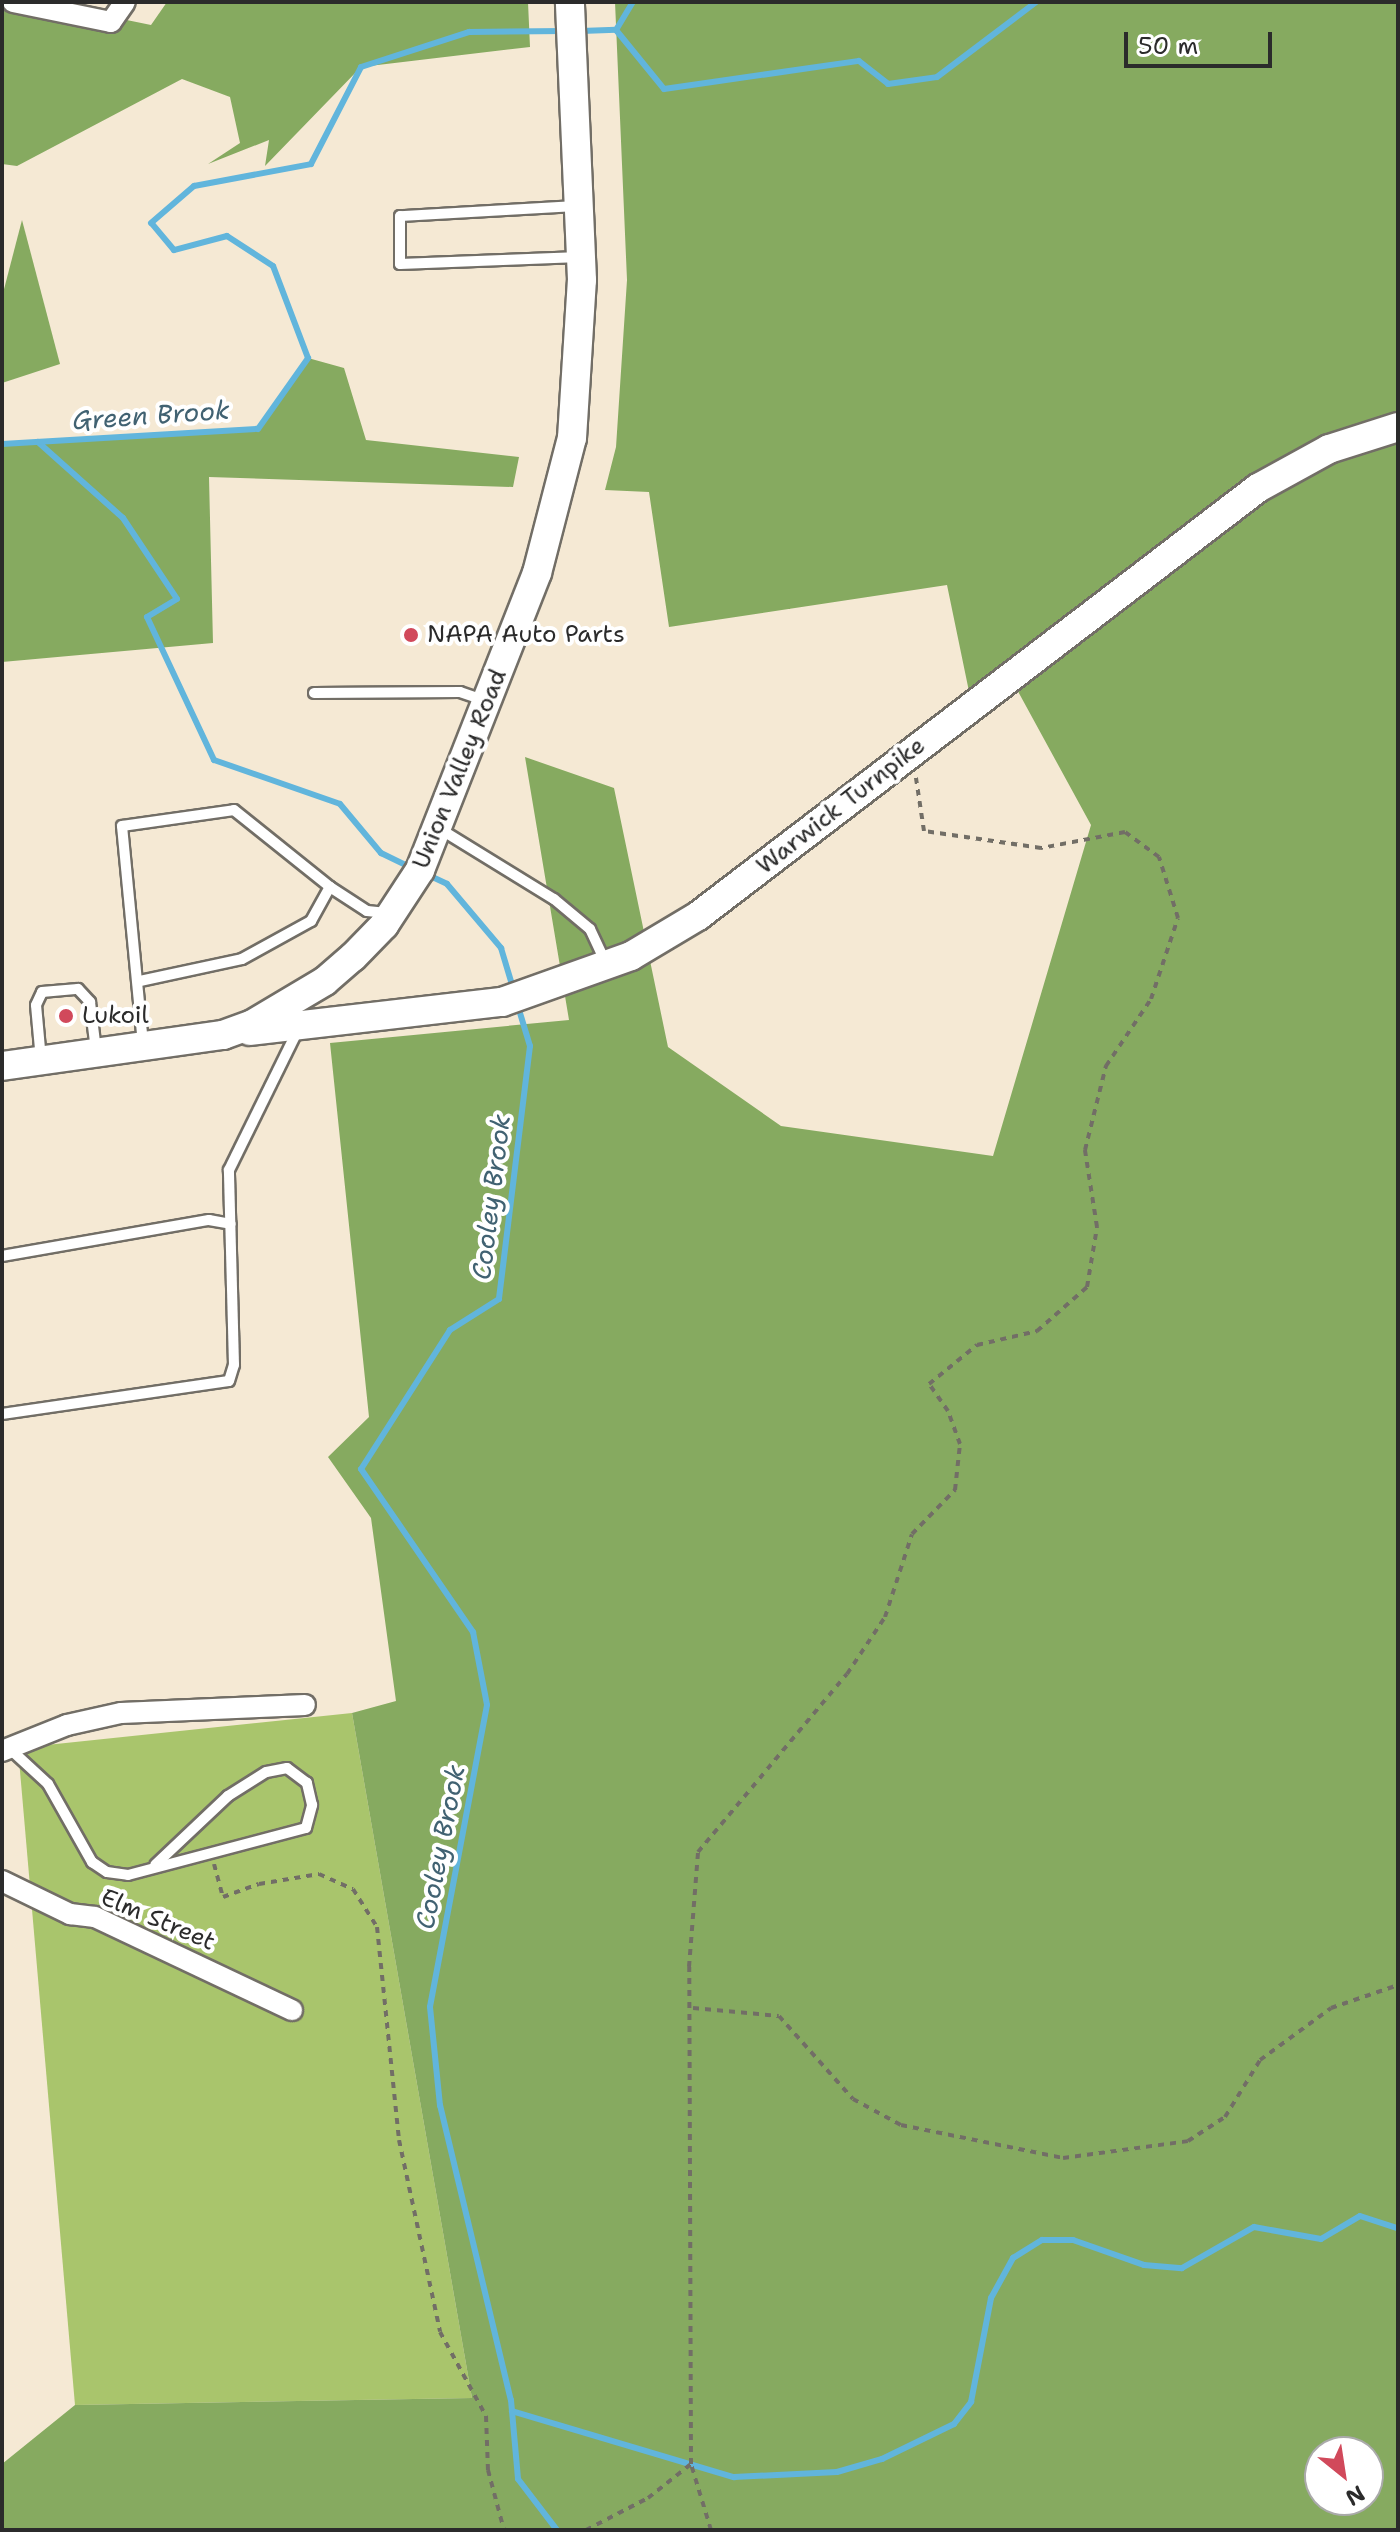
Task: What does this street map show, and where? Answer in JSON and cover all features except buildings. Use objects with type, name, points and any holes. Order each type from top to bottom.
[{"type":"main road","name":"Union Valley Road","points":[[2,1066],[223,1035],[261,1020],[325,981],[393,914],[438,828],[537,573],[572,438],[582,342],[570,2]]},
{"type":"main road","name":"Warwick Turnpike","points":[[223,1035],[515,999],[607,967],[698,916],[1258,488],[1329,449],[1398,427]]},
{"type":"street","points":[[13,2],[111,22],[125,2]]},
{"type":"street","points":[[6,1750],[67,1725],[121,1713],[305,1705]]},
{"type":"street","name":"Elm Street","points":[[2,1881],[70,1914],[95,1917],[292,2010]]},
{"type":"lane","points":[[578,206],[400,216],[400,264],[581,257]]},
{"type":"lane","points":[[314,693],[460,692],[488,701]]},
{"type":"lane","points":[[144,1046],[140,981],[122,826],[234,810],[330,887],[367,911],[393,914]]},
{"type":"lane","points":[[438,828],[554,899],[590,929],[607,967]]},
{"type":"lane","points":[[140,981],[242,959],[311,921],[330,887]]},
{"type":"lane","points":[[41,1062],[36,1005],[42,992],[78,989],[90,1002],[96,1053]]},
{"type":"lane","points":[[2,1414],[229,1381],[234,1365],[229,1170],[301,1025]]},
{"type":"lane","points":[[2,1256],[209,1220],[231,1224]]},
{"type":"lane","points":[[6,1750],[48,1784],[92,1862],[128,1875],[155,1865],[211,1855],[306,1828],[312,1805],[302,1774],[287,1768],[266,1772],[228,1796],[155,1865]]},
{"type":"path","points":[[711,2530],[691,2464],[693,2008],[689,1967],[698,1852],[847,1674],[885,1617],[912,1534],[955,1490],[960,1444],[948,1411],[929,1384],[977,1345],[1037,1331],[1087,1287],[1097,1227],[1085,1150],[1106,1066],[1151,999],[1178,918],[1159,857],[1125,832],[1041,848],[924,831],[916,794],[917,747]]},
{"type":"path","points":[[211,1855],[223,1897],[259,1884],[319,1874],[353,1889],[377,1927],[399,2140],[440,2332],[486,2416],[488,2470],[504,2530]]},
{"type":"path","points":[[693,2008],[779,2016],[853,2099],[901,2125],[1063,2158],[1188,2141],[1225,2117],[1260,2060],[1331,2008],[1398,1985]]},
{"type":"path","points":[[586,2530],[648,2498],[691,2464]]},
{"type":"green space","points":[[2,2],[39,2],[151,25],[167,2],[528,2],[530,47],[361,67],[265,166],[269,140],[208,164],[240,143],[230,97],[182,79],[17,166],[2,164]]},
{"type":"green space","points":[[615,2],[1398,2],[1398,2530],[2,2530],[2,2464],[75,2405],[472,2398],[352,1713],[396,1701],[371,1518],[328,1457],[369,1417],[330,1043],[569,1020],[525,757],[614,788],[668,1047],[781,1126],[993,1156],[1091,825],[1009,675],[972,706],[947,585],[669,627],[649,492],[605,490],[616,447],[627,280]]},
{"type":"green space","points":[[22,220],[60,364],[2,383],[2,297]]},
{"type":"green space","points":[[308,358],[344,368],[366,440],[519,457],[513,487],[209,477],[213,643],[2,662],[2,444],[258,429]]},
{"type":"green space","points":[[352,1713],[472,2398],[75,2405],[18,1748]]},
{"type":"waterway","name":"Green Brook","points":[[581,31],[616,30],[633,2]]},
{"type":"waterway","points":[[616,30],[664,89],[859,61],[888,84],[937,77],[1036,2]]},
{"type":"waterway","name":"Green Brook","points":[[2,444],[258,429],[308,358],[273,266],[227,236],[174,250],[151,223],[194,186],[311,164],[361,67],[469,32],[566,31]]},
{"type":"waterway","name":"Cooley Brook","points":[[38,442],[123,518],[177,599],[147,617],[214,760],[340,804],[381,853],[412,868]]},
{"type":"waterway","name":"Cooley Brook","points":[[426,874],[447,884],[501,948],[513,988]]},
{"type":"waterway","name":"Cooley Brook","points":[[517,1003],[530,1046],[499,1299],[450,1330],[361,1469],[473,1632],[487,1705],[430,2007],[440,2105],[511,2400],[518,2479],[557,2530]]},
{"type":"waterway","points":[[512,2411],[734,2477],[837,2472],[882,2459],[954,2424],[971,2402],[991,2298],[1013,2258],[1042,2240],[1073,2240],[1144,2265],[1182,2268],[1254,2227],[1321,2239],[1360,2216],[1398,2228]]},
{"type":"place","name":"NAPA Auto Parts","points":[[411,635]]},
{"type":"place","name":"Lukoil","points":[[66,1016]]}]
